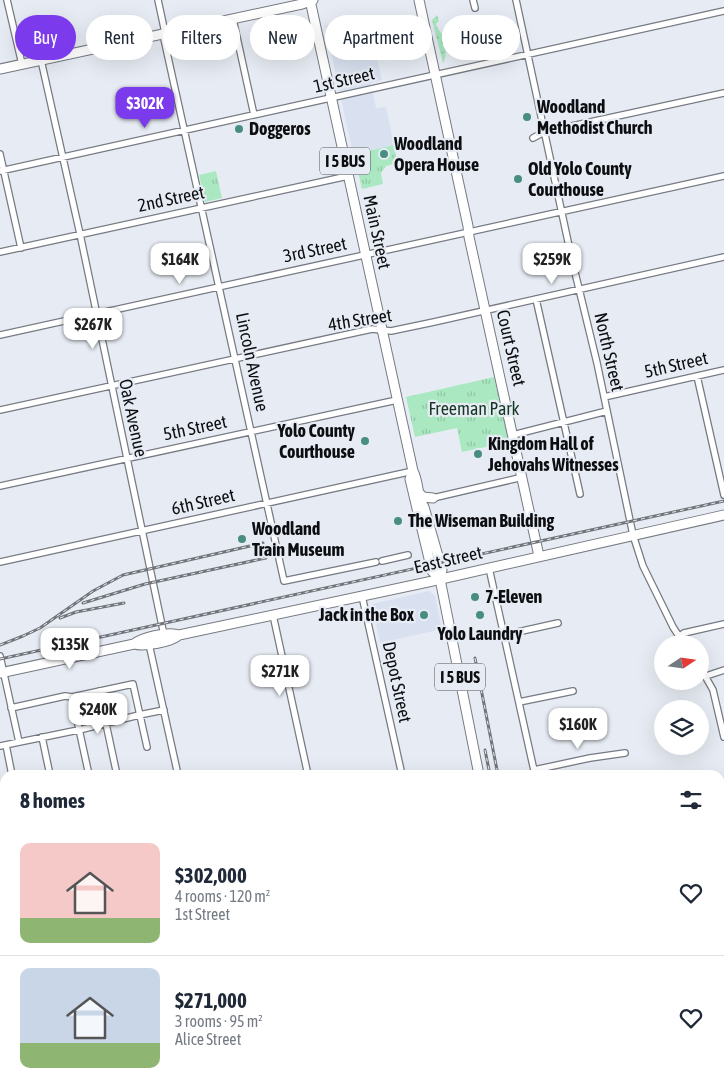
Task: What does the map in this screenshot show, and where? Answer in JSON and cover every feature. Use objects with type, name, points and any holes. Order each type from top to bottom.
[{"type":"main road","points":[[240,17],[311,0]]},
{"type":"main road","name":"Main Street","points":[[311,0],[364,254],[413,470],[421,504],[424,507],[442,570],[440,579]]},
{"type":"main road","name":"Court Street","points":[[419,0],[540,556]]},
{"type":"main road","points":[[76,52],[163,33]]},
{"type":"main road","points":[[0,69],[41,60]]},
{"type":"main road","name":"Main Street","points":[[413,470],[410,479],[432,571],[440,579]]},
{"type":"main road","points":[[420,494],[427,498],[433,498]]},
{"type":"main road","points":[[424,507],[425,503],[433,498]]},
{"type":"main road","name":"East Street","points":[[134,644],[140,646],[174,639],[179,635],[724,515]]},
{"type":"main road","name":"I 5 BUS","points":[[440,579],[478,770]]},
{"type":"main road","name":"East Street","points":[[2,672],[134,644],[139,640],[164,634],[173,633],[179,635]]},
{"type":"street","points":[[7,0],[22,64]]},
{"type":"street","name":"Lincoln Avenue","points":[[158,0],[163,28]]},
{"type":"street","points":[[473,0],[475,8]]},
{"type":"street","name":"North Street","points":[[516,0],[633,535],[643,566],[673,627],[679,635]]},
{"type":"street","name":"1st Street","points":[[2,171],[724,11]]},
{"type":"street","points":[[240,51],[254,115]]},
{"type":"street","name":"Oak Avenue","points":[[41,60],[80,234],[164,634]]},
{"type":"street","name":"Lincoln Avenue","points":[[169,60],[284,581],[408,555]]},
{"type":"street","points":[[533,138],[544,132],[724,93]]},
{"type":"street","points":[[0,154],[2,171],[21,248]]},
{"type":"street","name":"2nd Street","points":[[0,252],[348,176]]},
{"type":"street","name":"3rd Street","points":[[0,335],[724,176]]},
{"type":"street","name":"4th Street","points":[[0,410],[372,329],[391,331],[724,257]]},
{"type":"street","points":[[536,299],[580,494]]},
{"type":"street","name":"5th Street","points":[[604,396],[724,370]]},
{"type":"street","points":[[697,376],[724,495]]},
{"type":"street","name":"5th Street","points":[[0,486],[397,400]]},
{"type":"street","points":[[513,435],[607,411]]},
{"type":"street","name":"6th Street","points":[[0,562],[413,470]]},
{"type":"street","points":[[433,498],[523,477]]},
{"type":"street","points":[[489,568],[534,770]]},
{"type":"street","name":"Depot Street","points":[[362,596],[401,770]]},
{"type":"street","points":[[273,615],[307,770]]},
{"type":"street","points":[[504,635],[558,623]]},
{"type":"street","points":[[681,635],[724,624]]},
{"type":"street","points":[[149,644],[177,770]]},
{"type":"street","points":[[0,656],[19,742]]},
{"type":"street","points":[[709,674],[724,670]]},
{"type":"street","points":[[709,683],[715,696],[724,737]]},
{"type":"street","points":[[11,708],[133,684],[147,747]]},
{"type":"street","points":[[99,691],[116,770]]},
{"type":"street","points":[[519,702],[573,691]]},
{"type":"street","points":[[72,697],[88,770]]},
{"type":"street","points":[[10,770],[3,745],[164,710]]},
{"type":"street","points":[[42,737],[49,770]]},
{"type":"street","points":[[546,770],[590,758],[625,753]]},
{"type":"shaded area","points":[[333,60],[377,60],[382,80],[371,83],[376,108],[386,107],[394,145],[353,154]]},
{"type":"shaded area","points":[[429,591],[435,596],[442,629],[380,643],[372,604]]},
{"type":"green space","points":[[437,15],[439,21],[436,26],[442,34],[442,59],[432,20]]},
{"type":"green space","points":[[394,145],[397,163],[386,166],[381,173],[383,184],[362,189],[354,154]]},
{"type":"green space","points":[[216,171],[222,198],[205,202],[199,175]]},
{"type":"green space","name":"Freeman Park","points":[[494,377],[509,442],[462,452],[457,428],[415,437],[406,397]]},
{"type":"railway","points":[[0,659],[724,501]]},
{"type":"railway","points":[[0,645],[40,628],[93,591],[123,575],[263,543]]},
{"type":"railway","points":[[83,603],[145,584],[266,558]]},
{"type":"railway","points":[[60,618],[76,612],[124,603]]},
{"type":"railway","points":[[475,658],[497,770]]},
{"type":"railway","points":[[485,750],[489,770]]},
{"type":"place","name":"Woodland Methodist Church","points":[[527,117]]},
{"type":"place","name":"Doggeros","points":[[239,129]]},
{"type":"place","name":"Woodland Opera House","points":[[384,154]]},
{"type":"place","name":"Old Yolo County Courthouse","points":[[518,179]]},
{"type":"place","name":"Yolo County Courthouse","points":[[365,441]]},
{"type":"place","name":"Kingdom Hall of Jehovahs Witnesses","points":[[478,454]]},
{"type":"place","name":"The Wiseman Building","points":[[398,521]]},
{"type":"place","name":"Woodland Train Museum","points":[[242,539]]},
{"type":"place","name":"7-Eleven","points":[[475,597]]},
{"type":"place","name":"Jack in the Box","points":[[424,615]]},
{"type":"place","name":"Yolo Laundry","points":[[480,615]]}]
